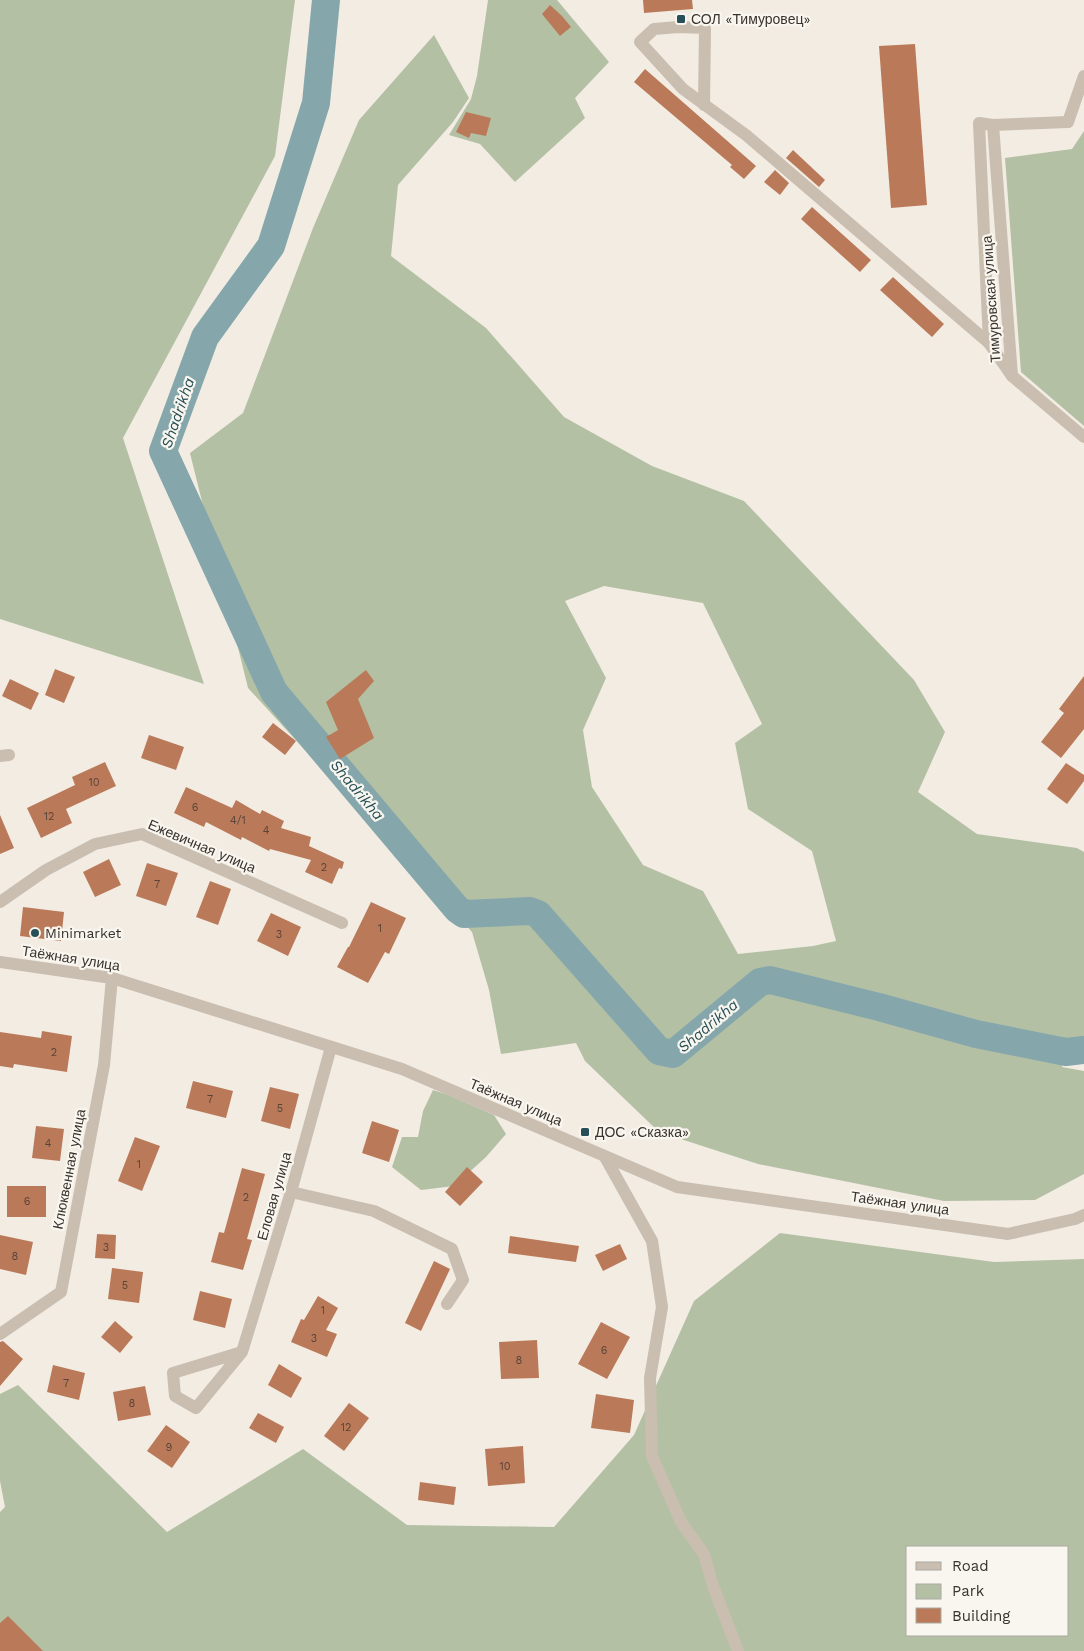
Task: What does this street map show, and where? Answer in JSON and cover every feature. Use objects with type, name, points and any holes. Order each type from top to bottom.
[{"type":"street","points":[[704,105],[705,28],[678,26],[654,29],[640,42],[682,89],[704,105],[746,135],[989,343],[1012,376]]},
{"type":"street","name":"Тимуровская улица","points":[[989,343],[979,123],[994,125],[1068,122],[1084,76]]},
{"type":"street","name":"Тимуровская улица","points":[[994,125],[1012,376],[1084,437]]},
{"type":"street","name":"Ежевичная улица","points":[[0,902],[46,870],[95,844],[142,834],[342,922]]},
{"type":"street","name":"Таёжная улица","points":[[0,962],[112,978],[402,1069],[677,1187],[1008,1234],[1075,1219],[1084,1214]]},
{"type":"street","name":"Клюквенная улица","points":[[0,1334],[60,1292],[104,1065],[112,978]]},
{"type":"street","name":"Еловая улица","points":[[242,1352],[173,1373],[175,1396],[196,1408],[242,1352],[291,1192],[332,1047]]},
{"type":"street","points":[[605,1157],[652,1242],[660,1288],[662,1307],[650,1378],[652,1456],[681,1522],[704,1554],[713,1586],[738,1651]]},
{"type":"street","points":[[291,1192],[374,1211],[452,1249],[463,1280],[447,1304]]},
{"type":"green space","points":[[0,0],[295,0],[275,156],[123,438],[204,684],[0,619]]},
{"type":"green space","points":[[488,0],[557,0],[609,62],[575,98],[585,118],[515,182],[480,144],[449,135],[471,99],[477,76]]},
{"type":"green space","points":[[434,35],[469,98],[453,122],[398,185],[391,256],[486,328],[564,417],[652,466],[744,501],[914,680],[945,732],[918,792],[977,834],[1077,848],[1084,852],[1084,1045],[1066,1052],[1062,1067],[1084,1071],[1084,1174],[1035,1200],[944,1201],[758,1164],[659,1132],[585,1061],[576,1043],[501,1054],[489,990],[472,932],[248,688],[190,453],[243,413],[313,228],[359,120]],"holes":[[[604,586],[703,603],[762,724],[735,743],[748,809],[812,851],[836,941],[813,946],[738,954],[703,891],[643,865],[592,787],[583,730],[606,678],[565,601]]]},
{"type":"green space","points":[[1084,131],[1084,426],[1021,372],[1005,158],[1072,149]]},
{"type":"green space","points":[[433,1090],[494,1115],[506,1134],[486,1157],[454,1186],[421,1190],[392,1167],[402,1137],[418,1137],[423,1111]]},
{"type":"green space","points":[[780,1233],[994,1262],[1084,1259],[1084,1651],[0,1651],[0,1512],[5,1507],[0,1481],[0,1394],[18,1385],[167,1532],[303,1449],[407,1525],[554,1527],[634,1435],[694,1301]]},
{"type":"building","points":[[643,0],[692,0],[693,9],[644,13]]},
{"type":"building","points":[[550,5],[571,27],[560,36],[542,14]]},
{"type":"building","points":[[915,44],[927,205],[891,208],[879,46]]},
{"type":"building","points":[[645,69],[756,166],[744,179],[730,167],[732,165],[634,82]]},
{"type":"building","points":[[466,112],[491,118],[486,136],[471,133],[469,138],[456,132]]},
{"type":"building","points":[[793,150],[825,180],[819,187],[786,158]]},
{"type":"building","points":[[775,170],[789,183],[780,195],[764,182]]},
{"type":"building","points":[[812,207],[871,260],[860,272],[801,219]]},
{"type":"building","points":[[893,277],[944,324],[932,337],[880,290]]},
{"type":"building","points":[[55,669],[75,677],[64,703],[45,695]]},
{"type":"building","points":[[366,670],[374,681],[358,699],[374,738],[340,759],[326,737],[338,730],[326,702]]},
{"type":"building","points":[[1084,676],[1084,729],[1061,758],[1041,742],[1064,713],[1059,709]]},
{"type":"building","points":[[10,679],[39,693],[31,710],[2,696]]},
{"type":"building","points":[[273,723],[296,741],[285,755],[262,737]]},
{"type":"building","points":[[149,735],[184,747],[176,770],[141,758]]},
{"type":"building","points":[[105,762],[116,786],[66,809],[72,823],[41,838],[27,808],[75,785],[72,777]]},
{"type":"building","points":[[1066,763],[1084,775],[1084,781],[1067,804],[1047,789]]},
{"type":"building","points":[[186,787],[232,808],[236,800],[260,814],[262,810],[284,821],[281,828],[311,837],[309,846],[344,862],[342,869],[339,868],[332,884],[305,872],[311,860],[270,849],[269,851],[242,837],[241,840],[206,822],[204,827],[174,813]]},
{"type":"building","points":[[0,815],[14,848],[0,854]]},
{"type":"building","points":[[109,859],[121,885],[95,897],[83,872]]},
{"type":"building","points":[[147,863],[178,873],[166,906],[136,896]]},
{"type":"building","points":[[210,881],[231,889],[218,925],[196,917]]},
{"type":"building","points":[[371,902],[406,918],[389,954],[385,952],[368,983],[337,967]]},
{"type":"building","points":[[23,907],[64,912],[61,941],[20,936]]},
{"type":"building","points":[[271,913],[301,927],[288,956],[257,941]]},
{"type":"building","points":[[42,1031],[72,1036],[67,1072],[14,1064],[13,1068],[0,1066],[0,1032],[41,1038]]},
{"type":"building","points":[[193,1081],[233,1091],[226,1118],[186,1108]]},
{"type":"building","points":[[270,1087],[299,1094],[290,1129],[261,1121]]},
{"type":"building","points":[[372,1121],[399,1130],[389,1162],[362,1153]]},
{"type":"building","points":[[36,1126],[64,1129],[60,1161],[32,1158]]},
{"type":"building","points":[[135,1137],[160,1146],[142,1191],[118,1181]]},
{"type":"building","points":[[467,1167],[483,1182],[460,1206],[445,1192]]},
{"type":"building","points":[[242,1168],[265,1174],[247,1239],[252,1240],[243,1270],[211,1262],[219,1232],[224,1233]]},
{"type":"building","points":[[7,1186],[46,1186],[46,1217],[7,1217]]},
{"type":"building","points":[[97,1234],[116,1235],[115,1259],[95,1258]]},
{"type":"building","points":[[0,1235],[33,1242],[26,1275],[0,1269]]},
{"type":"building","points":[[510,1236],[579,1246],[576,1262],[508,1253]]},
{"type":"building","points":[[620,1244],[627,1259],[603,1271],[595,1255]]},
{"type":"building","points":[[434,1261],[450,1269],[421,1331],[405,1323]]},
{"type":"building","points":[[112,1268],[143,1272],[139,1303],[108,1299]]},
{"type":"building","points":[[200,1291],[232,1299],[225,1328],[193,1320]]},
{"type":"building","points":[[318,1296],[338,1308],[326,1330],[337,1334],[327,1357],[291,1342],[301,1319],[304,1320]]},
{"type":"building","points":[[115,1321],[133,1337],[120,1353],[101,1337]]},
{"type":"building","points":[[601,1322],[630,1337],[607,1379],[578,1364]]},
{"type":"building","points":[[537,1340],[539,1378],[501,1379],[499,1342]]},
{"type":"building","points":[[3,1341],[23,1359],[0,1386],[0,1342]]},
{"type":"building","points":[[279,1364],[302,1378],[291,1398],[268,1385]]},
{"type":"building","points":[[53,1365],[85,1373],[79,1400],[47,1392]]},
{"type":"building","points":[[145,1386],[151,1415],[118,1421],[113,1392]]},
{"type":"building","points":[[596,1394],[634,1400],[630,1433],[591,1428]]},
{"type":"building","points":[[349,1403],[369,1418],[344,1451],[324,1436]]},
{"type":"building","points":[[258,1413],[284,1427],[276,1443],[249,1428]]},
{"type":"building","points":[[166,1425],[190,1442],[172,1468],[147,1451]]},
{"type":"building","points":[[523,1446],[525,1483],[488,1486],[485,1449]]},
{"type":"building","points":[[420,1482],[456,1487],[454,1505],[418,1500]]},
{"type":"building","points":[[8,1616],[43,1651],[0,1651],[0,1623]]},
{"type":"waterway","name":"Shadrikha","points":[[326,0],[316,103],[271,246],[205,337],[163,451],[274,692],[457,909],[464,914],[530,911],[538,914],[659,1051],[673,1054],[760,982],[770,980],[879,1007],[976,1034],[1066,1052],[1084,1050]]},
{"type":"place","name":"СОЛ «Тимуровец»","points":[[681,19]]},
{"type":"place","name":"Minimarket","points":[[35,933]]},
{"type":"place","name":"ДОС «Сказка»","points":[[585,1132]]}]
